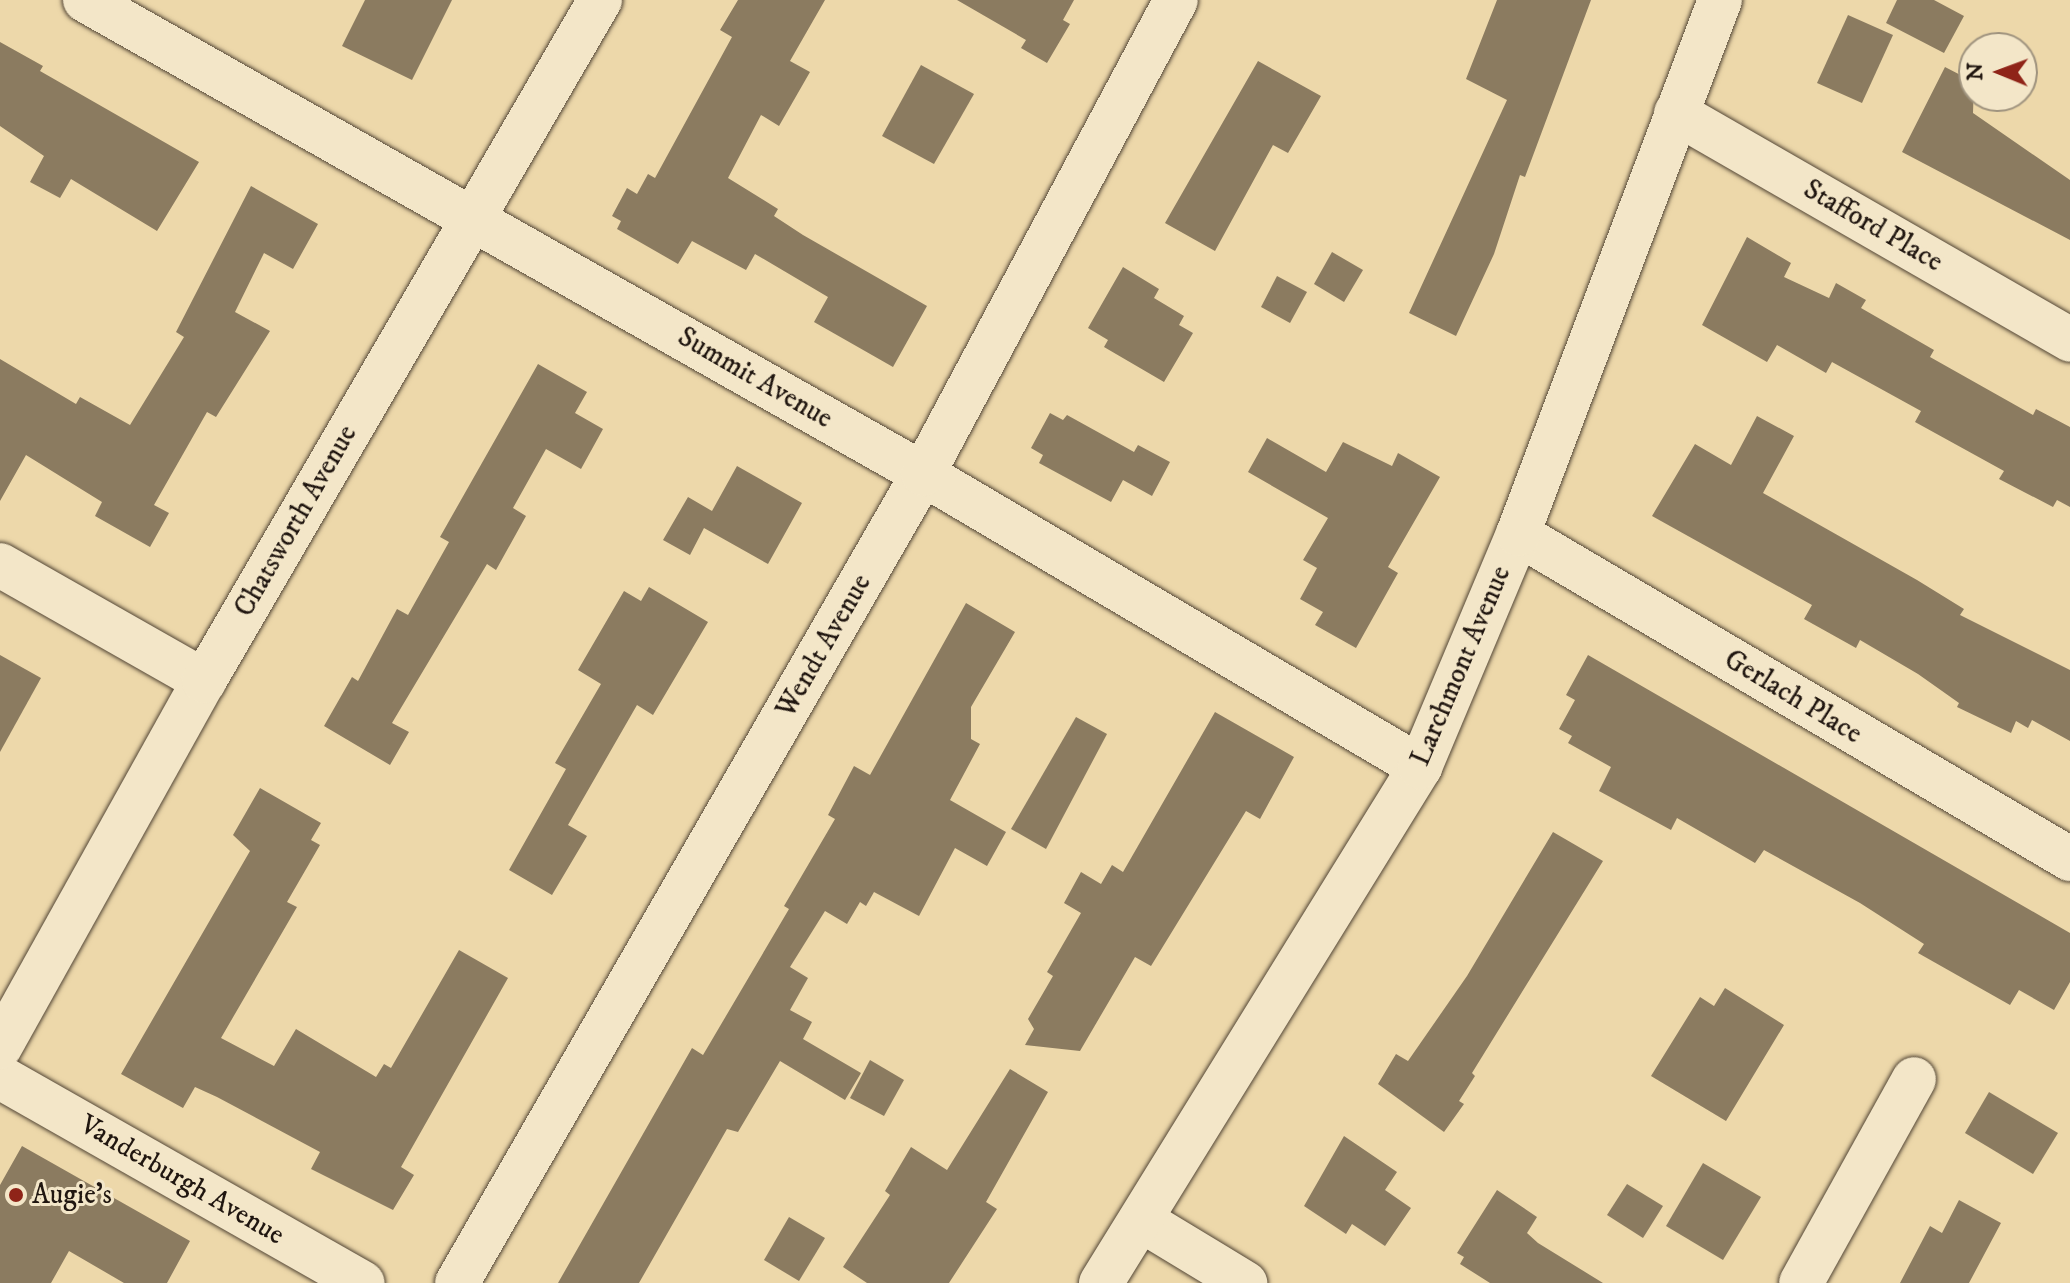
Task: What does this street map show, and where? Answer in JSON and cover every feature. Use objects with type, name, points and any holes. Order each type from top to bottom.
[{"type":"street","name":"Summit Avenue","points":[[85,0],[923,474],[1420,767]]},
{"type":"street","name":"Chatsworth Avenue","points":[[0,1047],[204,681],[600,0]]},
{"type":"street","name":"Wendt Avenue","points":[[457,1283],[923,474],[1176,0]]},
{"type":"street","name":"Larchmont Avenue","points":[[1101,1283],[1420,767],[1518,534],[1720,0]]},
{"type":"street","name":"Stafford Place","points":[[1676,113],[2070,340]]},
{"type":"street","name":"Gerlach Place","points":[[1518,534],[2070,859]]},
{"type":"street","points":[[0,565],[204,681]]},
{"type":"street","name":"Vanderburgh Avenue","points":[[0,1077],[363,1283]]},
{"type":"street","points":[[1801,1283],[1914,1079]]},
{"type":"street","points":[[1141,1220],[1245,1283]]},
{"type":"building","points":[[365,0],[452,0],[412,80],[342,46]]},
{"type":"building","points":[[738,0],[825,0],[790,61],[810,72],[779,126],[761,115],[728,178],[778,209],[774,216],[803,235],[927,306],[893,367],[814,322],[828,297],[755,254],[746,270],[692,241],[678,264],[617,229],[621,221],[612,216],[627,188],[637,194],[648,174],[655,178],[732,37],[720,30]]},
{"type":"building","points":[[957,0],[1074,0],[1063,20],[1070,24],[1047,63],[1021,48],[1026,40]]},
{"type":"building","points":[[1497,0],[1591,0],[1525,177],[1520,175],[1494,254],[1456,336],[1409,313],[1507,100],[1466,79]]},
{"type":"building","points":[[1897,0],[1934,0],[1964,16],[1944,53],[1886,23]]},
{"type":"building","points":[[1848,15],[1893,35],[1862,103],[1817,83]]},
{"type":"building","points":[[0,42],[43,66],[40,71],[199,162],[157,231],[71,179],[60,198],[30,182],[44,156],[0,126]]},
{"type":"building","points":[[1258,61],[1321,96],[1288,153],[1273,145],[1215,251],[1165,223]]},
{"type":"building","points":[[921,65],[974,94],[934,164],[882,136]]},
{"type":"building","points":[[1945,67],[1958,74],[1958,112],[1973,112],[2070,180],[2070,240],[1902,152]]},
{"type":"building","points":[[251,186],[318,224],[293,269],[264,253],[235,312],[270,331],[216,417],[207,412],[154,505],[169,513],[150,547],[95,516],[102,502],[26,455],[0,501],[0,359],[76,404],[80,397],[130,425],[184,337],[176,332]]},
{"type":"building","points":[[1747,237],[1791,263],[1784,277],[1829,298],[1836,283],[1866,300],[1861,308],[1934,350],[1930,357],[2033,415],[2036,409],[2070,427],[2070,507],[2057,500],[2053,507],[1999,479],[2004,471],[1915,422],[1921,411],[1832,362],[1826,373],[1777,345],[1767,362],[1702,325]]},
{"type":"building","points":[[1332,252],[1363,270],[1344,302],[1314,284]]},
{"type":"building","points":[[1123,267],[1159,289],[1154,298],[1184,316],[1179,325],[1193,333],[1164,382],[1104,347],[1108,340],[1088,328]]},
{"type":"building","points":[[1277,276],[1307,292],[1290,323],[1261,307]]},
{"type":"building","points":[[538,364],[587,392],[575,413],[603,429],[581,469],[546,449],[513,508],[526,516],[496,570],[487,564],[392,723],[409,732],[390,765],[324,726],[352,677],[358,681],[397,609],[408,615],[449,542],[440,537]]},
{"type":"building","points":[[1050,413],[1063,420],[1067,415],[1134,452],[1138,445],[1170,462],[1152,496],[1123,480],[1111,502],[1039,463],[1043,455],[1031,448]]},
{"type":"building","points":[[1757,416],[1794,436],[1763,493],[1964,609],[1960,615],[2070,670],[2070,741],[2032,720],[2028,728],[2016,721],[2011,733],[1957,707],[1959,703],[1918,674],[1860,640],[1856,648],[1804,619],[1812,605],[1652,516],[1695,444],[1731,465]]},
{"type":"building","points":[[1267,438],[1326,472],[1343,442],[1392,466],[1398,453],[1440,477],[1388,567],[1398,573],[1356,648],[1315,625],[1323,612],[1300,599],[1317,568],[1303,560],[1328,518],[1248,472]]},
{"type":"building","points":[[737,466],[802,503],[768,564],[704,528],[690,555],[663,540],[688,497],[712,511]]},
{"type":"building","points":[[649,587],[708,622],[653,715],[637,705],[568,825],[587,836],[552,895],[509,870],[566,769],[555,763],[601,684],[578,670],[624,591],[641,601]]},
{"type":"building","points":[[966,603],[1015,632],[971,707],[971,739],[980,744],[950,800],[1006,832],[987,866],[955,848],[919,916],[874,892],[866,906],[860,902],[847,924],[825,911],[790,967],[808,978],[790,1010],[812,1022],[803,1039],[861,1073],[845,1100],[780,1061],[738,1132],[727,1129],[639,1283],[558,1283],[692,1048],[703,1055],[789,909],[784,906],[835,819],[828,815],[854,766],[870,775]]},
{"type":"building","points":[[0,655],[41,678],[0,752]]},
{"type":"building","points":[[1588,655],[2070,933],[2070,982],[2054,1010],[2019,990],[2010,1005],[1918,953],[1924,944],[1860,903],[1764,850],[1755,863],[1677,818],[1671,830],[1599,791],[1611,767],[1568,743],[1572,736],[1559,729],[1575,700],[1566,695]]},
{"type":"building","points":[[1215,712],[1294,757],[1260,819],[1246,811],[1151,966],[1135,957],[1080,1051],[1025,1045],[1034,1029],[1028,1019],[1053,976],[1047,972],[1081,913],[1064,903],[1081,872],[1101,884],[1112,865],[1123,872]]},
{"type":"building","points":[[1076,717],[1107,734],[1046,849],[1011,829]]},
{"type":"building","points":[[260,788],[321,823],[311,840],[320,845],[287,902],[297,907],[221,1038],[274,1066],[296,1029],[376,1077],[384,1064],[391,1068],[459,950],[508,978],[401,1167],[414,1175],[393,1210],[311,1169],[320,1152],[217,1097],[195,1087],[183,1108],[121,1074],[250,851],[233,835]]},
{"type":"building","points":[[1553,832],[1603,861],[1472,1073],[1475,1076],[1459,1101],[1464,1104],[1444,1132],[1378,1084],[1396,1054],[1408,1061],[1467,976]]},
{"type":"building","points":[[1725,988],[1784,1025],[1726,1121],[1651,1076],[1700,997],[1714,1006]]},
{"type":"building","points":[[870,1060],[904,1080],[884,1116],[850,1098]]},
{"type":"building","points":[[1010,1069],[1048,1092],[986,1202],[997,1209],[949,1283],[867,1283],[843,1267],[890,1195],[885,1191],[911,1147],[947,1170]]},
{"type":"building","points":[[1989,1092],[2058,1133],[2033,1174],[1965,1133]]},
{"type":"building","points":[[1344,1136],[1397,1172],[1385,1190],[1411,1208],[1385,1246],[1352,1224],[1346,1234],[1304,1206]]},
{"type":"building","points":[[22,1146],[190,1241],[167,1283],[124,1283],[69,1251],[51,1283],[0,1283],[0,1185]]},
{"type":"building","points":[[1703,1163],[1761,1197],[1723,1260],[1666,1226]]},
{"type":"building","points":[[1627,1184],[1663,1206],[1643,1238],[1607,1215]]},
{"type":"building","points":[[1497,1190],[1537,1217],[1527,1233],[1538,1243],[1603,1283],[1490,1283],[1460,1264],[1464,1257],[1457,1253]]},
{"type":"building","points":[[1959,1200],[2001,1223],[1969,1283],[1900,1283],[1930,1226],[1942,1233]]},
{"type":"building","points":[[789,1217],[825,1238],[799,1281],[764,1260]]},
{"type":"place","name":"Augie's","points":[[16,1195]]}]
